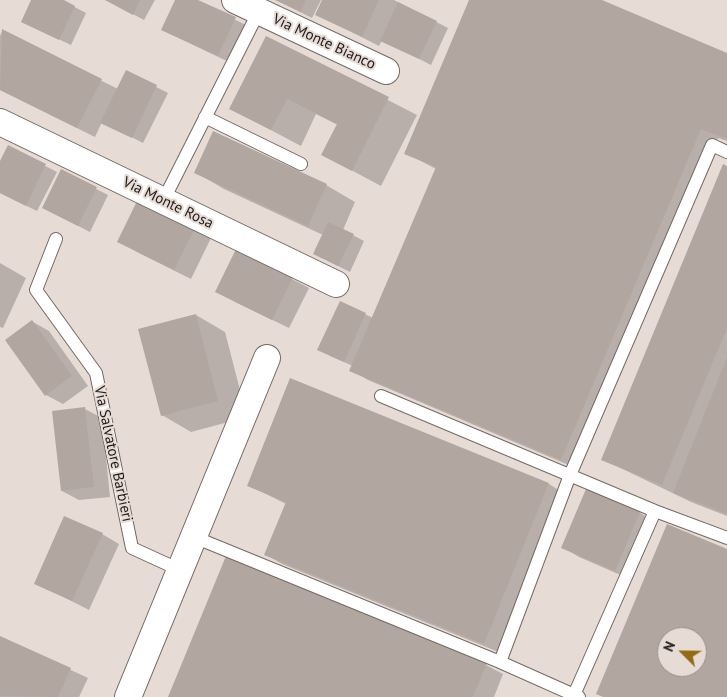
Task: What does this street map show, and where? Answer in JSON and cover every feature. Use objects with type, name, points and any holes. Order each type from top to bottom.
[{"type":"street","name":"Via Monte Bianco","points":[[235,0],[386,71]]},
{"type":"street","name":"Via Monte Rosa","points":[[0,122],[336,284]]},
{"type":"street","points":[[128,697],[268,358]]},
{"type":"lane","points":[[163,200],[259,11]]},
{"type":"lane","points":[[205,117],[301,164]]},
{"type":"lane","points":[[500,662],[570,475],[712,146],[727,152]]},
{"type":"lane","name":"Via Salvatore Barbieri","points":[[56,239],[36,290],[96,373],[132,548],[180,570]]},
{"type":"lane","points":[[381,396],[655,511],[727,538]]},
{"type":"lane","points":[[194,537],[500,662],[577,696],[655,511]]},
{"type":"building","points":[[31,0],[64,0],[75,6],[59,40],[21,22]]},
{"type":"building","points":[[105,0],[140,0],[133,15]]},
{"type":"building","points":[[175,0],[198,0],[236,17],[218,56],[161,30]]},
{"type":"building","points":[[275,0],[306,0],[301,12]]},
{"type":"building","points":[[322,0],[379,0],[362,37],[315,15]]},
{"type":"building","points":[[469,0],[602,0],[727,53],[727,139],[701,129],[561,460],[349,371],[436,167],[404,154]]},
{"type":"building","points":[[398,2],[437,21],[419,59],[380,41]]},
{"type":"building","points":[[2,29],[102,79],[77,128],[0,90]]},
{"type":"building","points":[[266,36],[389,97],[352,171],[321,155],[337,124],[287,99],[271,130],[229,109]]},
{"type":"building","points":[[126,70],[157,85],[132,138],[100,123]]},
{"type":"building","points":[[213,131],[327,184],[308,226],[194,173]]},
{"type":"building","points":[[8,145],[46,164],[26,206],[0,193],[0,161]]},
{"type":"building","points":[[723,164],[727,166],[727,328],[662,485],[601,460]]},
{"type":"building","points":[[61,169],[97,187],[78,226],[42,208]]},
{"type":"building","points":[[138,199],[195,228],[174,270],[117,242]]},
{"type":"building","points":[[328,222],[354,234],[338,266],[313,254]]},
{"type":"building","points":[[236,249],[293,277],[272,320],[215,292]]},
{"type":"building","points":[[340,301],[366,313],[344,362],[317,350]]},
{"type":"building","points":[[196,314],[218,401],[161,416],[138,329]]},
{"type":"building","points":[[32,320],[72,376],[45,396],[5,340]]},
{"type":"building","points":[[727,357],[727,514],[673,493]]},
{"type":"building","points":[[290,378],[549,483],[484,644],[264,555],[286,502],[247,486]]},
{"type":"building","points":[[85,407],[94,487],[61,491],[52,411]]},
{"type":"building","points":[[586,489],[640,512],[615,571],[561,548]]},
{"type":"building","points":[[64,516],[103,533],[72,601],[34,584]]},
{"type":"building","points":[[667,524],[727,549],[727,697],[603,697],[596,694]]},
{"type":"building","points":[[226,556],[487,663],[473,697],[168,697]]},
{"type":"building","points":[[0,636],[71,668],[58,697],[0,696]]}]
